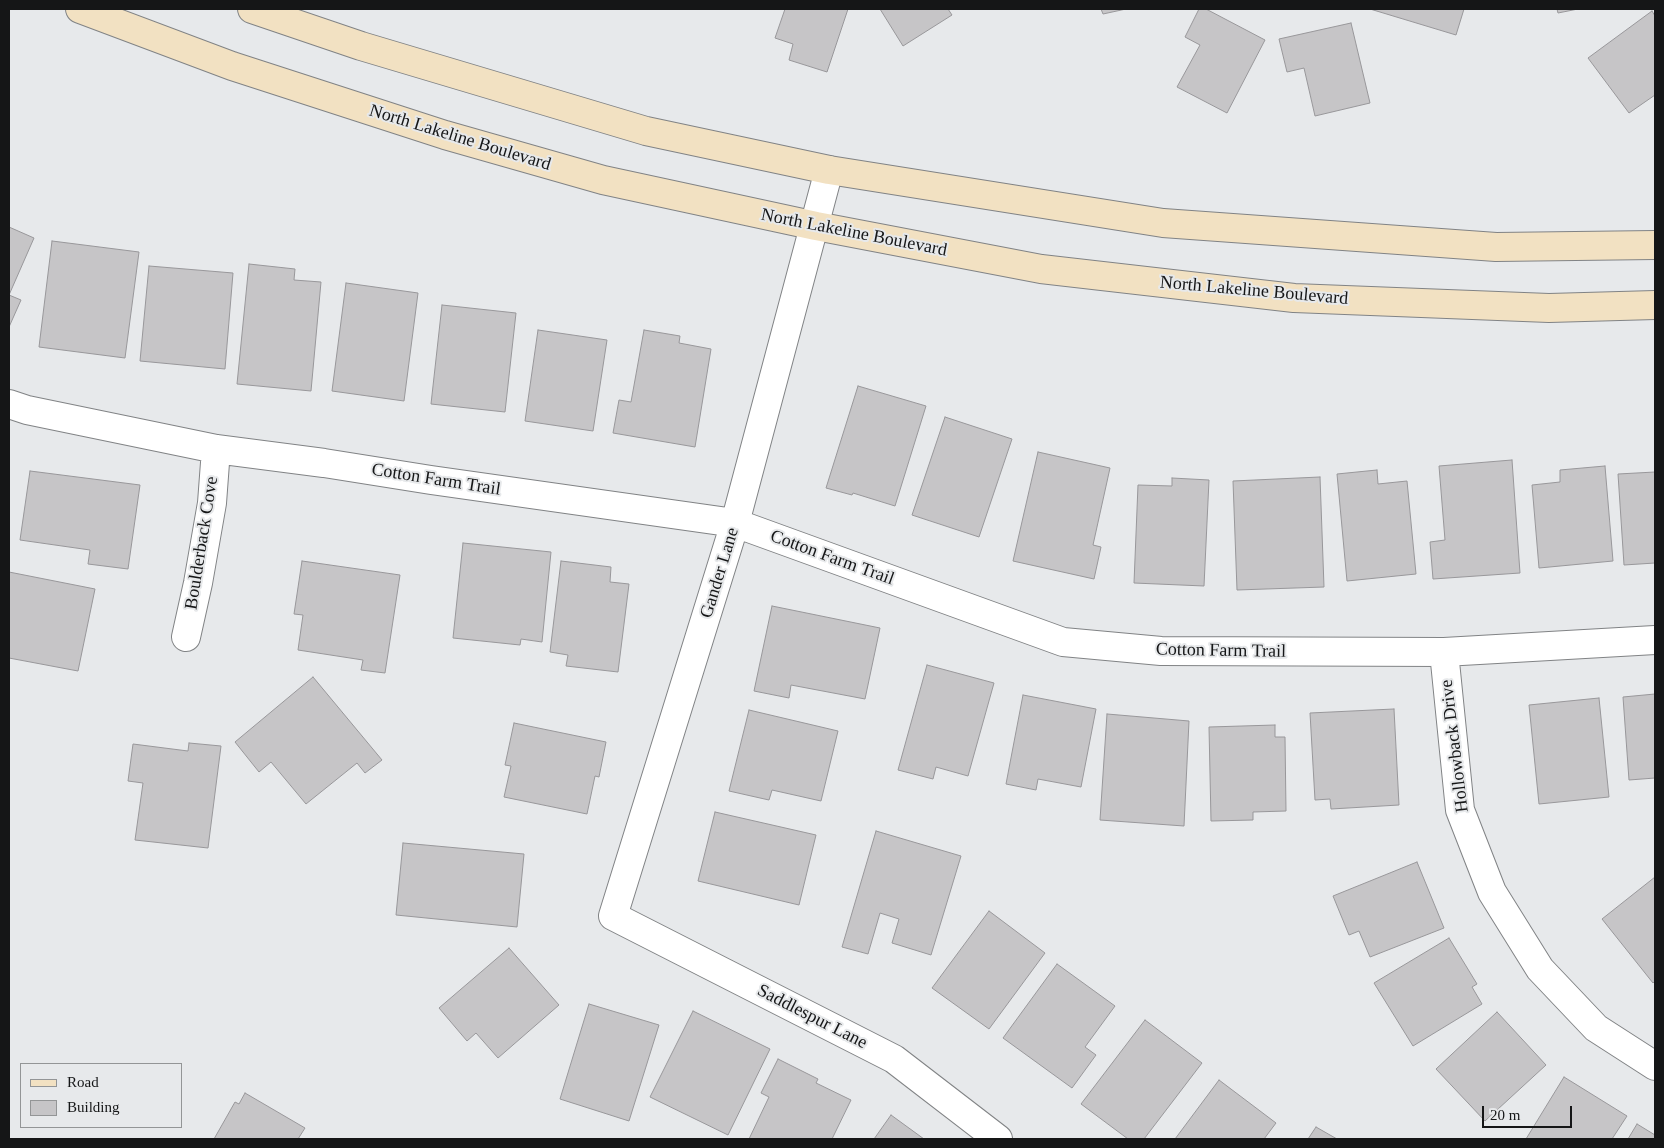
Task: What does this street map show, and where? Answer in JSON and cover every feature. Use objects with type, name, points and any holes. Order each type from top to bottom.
[{"type":"main road","name":"North Lakeline Boulevard","points":[[80,9],[232,66],[445,135],[603,180],[816,226],[1041,269],[1294,298],[1549,308],[1655,305]]},
{"type":"main road","points":[[252,9],[360,46],[646,131],[830,170],[1162,223],[1496,247],[1655,245]]},
{"type":"street","name":"Gander Lane","points":[[613,916],[735,523],[830,170]]},
{"type":"street","name":"Cotton Farm Trail","points":[[9,404],[27,410],[216,449],[735,523],[1063,642],[1161,652],[1444,652],[1655,640]]},
{"type":"street","name":"Boulderback Cove","points":[[186,637],[212,503],[216,449]]},
{"type":"street","name":"Hollowback Drive","points":[[1444,652],[1460,810],[1492,892],[1540,969],[1596,1028],[1655,1066]]},
{"type":"street","name":"Saddlespur Lane","points":[[613,916],[894,1059],[998,1139]]},
{"type":"building","points":[[785,9],[848,9],[827,72],[789,60],[793,44],[775,38]]},
{"type":"building","points":[[880,9],[948,9],[952,15],[903,46]]},
{"type":"building","points":[[1101,9],[1126,9],[1103,14]]},
{"type":"building","points":[[1199,9],[1206,9],[1265,40],[1227,113],[1177,87],[1200,45],[1185,37]]},
{"type":"building","points":[[1370,9],[1464,9],[1456,35]]},
{"type":"building","points":[[1557,9],[1578,9],[1558,13]]},
{"type":"building","points":[[1652,11],[1655,16],[1655,95],[1629,113],[1588,58]]},
{"type":"building","points":[[1351,23],[1370,103],[1315,116],[1304,68],[1287,72],[1279,39]]},
{"type":"building","points":[[9,227],[34,238],[9,295]]},
{"type":"building","points":[[52,241],[139,252],[125,358],[39,347]]},
{"type":"building","points":[[249,264],[295,269],[294,280],[321,282],[311,391],[237,384]]},
{"type":"building","points":[[149,266],[233,273],[225,369],[140,361]]},
{"type":"building","points":[[346,283],[418,293],[404,401],[332,391]]},
{"type":"building","points":[[9,295],[21,300],[9,327]]},
{"type":"building","points":[[442,305],[516,313],[505,412],[431,404]]},
{"type":"building","points":[[538,330],[607,340],[593,431],[525,421]]},
{"type":"building","points":[[644,330],[680,336],[679,343],[711,349],[695,447],[613,433],[619,400],[631,402]]},
{"type":"building","points":[[858,386],[926,406],[895,506],[853,493],[852,495],[826,488]]},
{"type":"building","points":[[945,417],[1012,439],[979,537],[912,515]]},
{"type":"building","points":[[1038,452],[1110,468],[1093,545],[1101,547],[1094,579],[1013,561]]},
{"type":"building","points":[[1512,460],[1520,573],[1433,579],[1430,542],[1445,540],[1439,466]]},
{"type":"building","points":[[1605,466],[1613,561],[1539,568],[1532,485],[1560,482],[1560,470]]},
{"type":"building","points":[[1377,470],[1378,484],[1407,481],[1416,574],[1347,581],[1337,474]]},
{"type":"building","points":[[30,471],[140,485],[128,569],[88,564],[90,550],[20,540]]},
{"type":"building","points":[[1655,472],[1655,563],[1624,565],[1618,474]]},
{"type":"building","points":[[1320,477],[1324,587],[1237,590],[1233,481]]},
{"type":"building","points":[[1172,478],[1209,480],[1204,586],[1134,583],[1138,485],[1172,486]]},
{"type":"building","points":[[463,543],[551,552],[542,642],[521,639],[520,645],[453,638]]},
{"type":"building","points":[[302,561],[400,575],[385,673],[361,670],[363,660],[298,650],[303,615],[294,614]]},
{"type":"building","points":[[561,561],[611,567],[610,582],[629,584],[618,672],[566,666],[568,655],[550,652]]},
{"type":"building","points":[[9,572],[95,589],[78,671],[9,658]]},
{"type":"building","points":[[772,606],[880,628],[865,699],[791,685],[789,698],[754,691]]},
{"type":"building","points":[[927,665],[994,683],[968,776],[936,767],[933,779],[898,770]]},
{"type":"building","points":[[313,677],[382,760],[365,773],[357,763],[306,804],[271,762],[259,772],[235,742]]},
{"type":"building","points":[[1655,694],[1655,778],[1629,780],[1623,697]]},
{"type":"building","points":[[1023,695],[1096,709],[1081,787],[1038,779],[1036,790],[1006,784]]},
{"type":"building","points":[[1599,698],[1609,797],[1539,804],[1529,705]]},
{"type":"building","points":[[1394,709],[1399,805],[1331,809],[1330,799],[1315,800],[1310,713]]},
{"type":"building","points":[[749,710],[838,731],[821,801],[772,790],[769,800],[729,791]]},
{"type":"building","points":[[1107,714],[1189,721],[1184,826],[1100,820]]},
{"type":"building","points":[[514,723],[606,742],[599,777],[595,776],[587,814],[504,797],[511,766],[505,765]]},
{"type":"building","points":[[1275,725],[1275,737],[1285,737],[1286,811],[1253,812],[1253,820],[1211,821],[1209,727]]},
{"type":"building","points":[[189,743],[221,746],[208,848],[135,840],[143,783],[128,781],[133,744],[188,751]]},
{"type":"building","points":[[715,812],[816,835],[799,905],[698,881]]},
{"type":"building","points":[[876,831],[961,856],[931,955],[892,943],[899,919],[880,913],[868,954],[842,947]]},
{"type":"building","points":[[403,843],[524,854],[517,927],[396,915]]},
{"type":"building","points":[[1417,862],[1444,928],[1370,957],[1359,931],[1349,935],[1333,896]]},
{"type":"building","points":[[1655,877],[1655,981],[1653,983],[1602,919]]},
{"type":"building","points":[[989,911],[1045,953],[989,1029],[932,988]]},
{"type":"building","points":[[1449,938],[1477,984],[1472,987],[1482,1004],[1413,1046],[1374,983]]},
{"type":"building","points":[[509,948],[559,1005],[498,1058],[476,1033],[467,1041],[439,1008]]},
{"type":"building","points":[[1057,964],[1115,1006],[1085,1047],[1096,1055],[1072,1088],[1003,1038]]},
{"type":"building","points":[[589,1004],[659,1025],[629,1121],[560,1099]]},
{"type":"building","points":[[693,1011],[770,1049],[728,1135],[650,1097]]},
{"type":"building","points":[[1497,1012],[1546,1065],[1485,1121],[1436,1069]]},
{"type":"building","points":[[1145,1020],[1202,1063],[1144,1139],[1128,1139],[1081,1104]]},
{"type":"building","points":[[778,1059],[818,1079],[816,1083],[851,1100],[832,1139],[749,1139],[769,1097],[761,1093]]},
{"type":"building","points":[[1564,1077],[1627,1116],[1612,1139],[1526,1139]]},
{"type":"building","points":[[1219,1080],[1276,1123],[1264,1139],[1175,1139]]},
{"type":"building","points":[[245,1093],[305,1128],[298,1139],[214,1139],[235,1102],[239,1104]]},
{"type":"building","points":[[891,1115],[924,1139],[874,1139]]},
{"type":"building","points":[[1637,1124],[1655,1135],[1655,1139],[1628,1139]]},
{"type":"building","points":[[1316,1127],[1337,1139],[1308,1139]]}]
